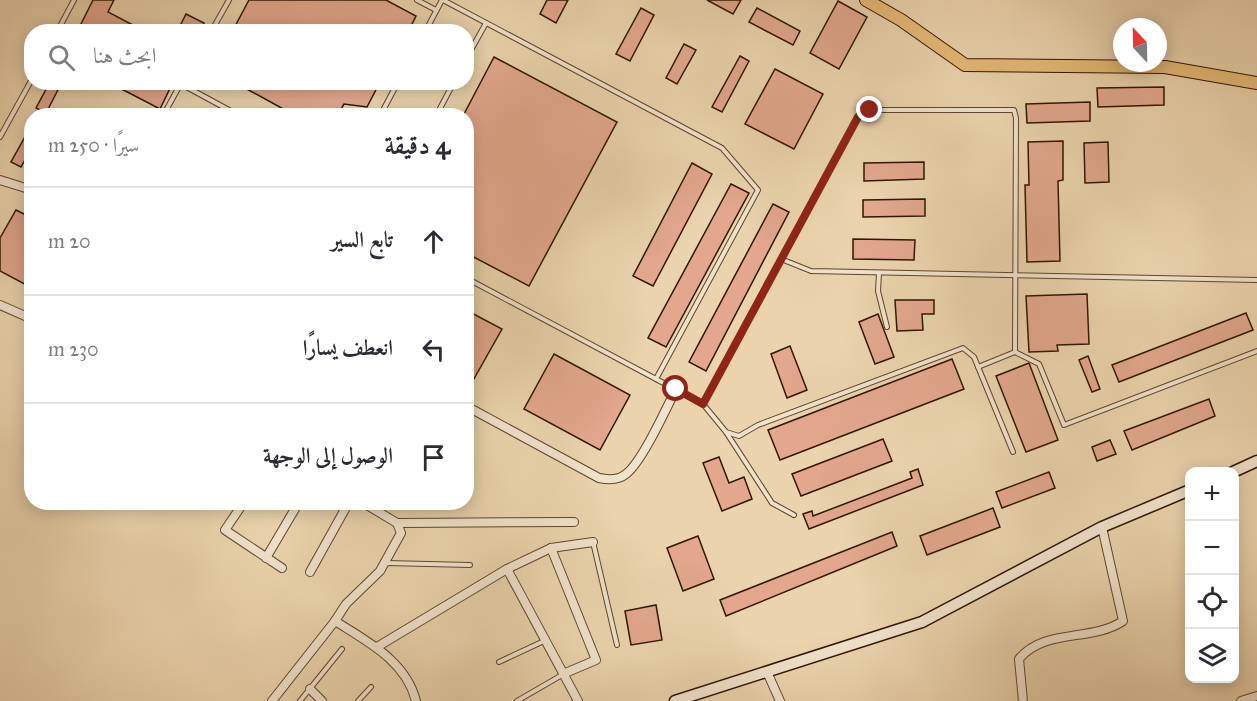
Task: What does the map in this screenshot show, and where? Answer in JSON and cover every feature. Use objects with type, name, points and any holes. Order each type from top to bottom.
[{"type":"main road","points":[[866,0],[901,20],[965,65],[1165,67],[1257,83]]},
{"type":"main road","points":[[1239,468],[1257,461]]},
{"type":"main road","points":[[675,701],[922,622],[1102,527],[1185,492]]},
{"type":"street","points":[[0,180],[24,188]]},
{"type":"street","points":[[0,306],[24,316]]},
{"type":"street","points":[[474,410],[599,478],[612,480],[622,477],[633,467],[676,389]]},
{"type":"street","points":[[239,510],[225,530],[282,568]]},
{"type":"street","points":[[266,558],[294,510]]},
{"type":"street","points":[[310,572],[345,510]]},
{"type":"street","points":[[375,510],[397,523],[574,522]]},
{"type":"street","points":[[272,701],[346,604],[386,563],[401,533],[397,523]]},
{"type":"street","points":[[1023,701],[1019,659],[1024,653],[1047,642],[1108,629],[1123,621],[1102,527]]},
{"type":"street","points":[[377,647],[507,569],[551,548],[592,542]]},
{"type":"street","points":[[551,548],[596,660],[563,674]]},
{"type":"street","points":[[507,569],[578,701]]},
{"type":"street","points":[[335,621],[377,647],[405,673],[416,701]]},
{"type":"street","points":[[767,672],[780,701]]},
{"type":"street","points":[[310,689],[322,701]]},
{"type":"street","points":[[1241,701],[1257,696]]},
{"type":"lane","points":[[61,24],[74,0]]},
{"type":"lane","points":[[216,24],[229,0]]},
{"type":"lane","points":[[417,0],[436,10]]},
{"type":"lane","points":[[429,24],[442,0],[722,148],[758,190],[656,379]]},
{"type":"lane","points":[[474,45],[486,23]]},
{"type":"lane","points":[[0,137],[25,90]]},
{"type":"lane","points":[[167,108],[177,90]]},
{"type":"lane","points":[[194,90],[226,108]]},
{"type":"lane","points":[[384,108],[394,90]]},
{"type":"lane","points":[[440,108],[450,90]]},
{"type":"lane","points":[[703,404],[858,117],[870,110],[1014,110],[1016,118],[1015,352]]},
{"type":"lane","points":[[782,259],[811,271],[1016,277],[1257,280]]},
{"type":"lane","points":[[879,273],[878,291],[887,327]]},
{"type":"lane","points":[[474,282],[703,404],[726,432],[772,503],[794,515]]},
{"type":"lane","points":[[726,432],[739,436],[758,425],[957,349],[971,352],[1013,452]]},
{"type":"lane","points":[[978,367],[1015,352],[1039,364],[1064,425],[1257,351]]},
{"type":"lane","points":[[592,542],[617,645]]},
{"type":"lane","points":[[386,563],[470,565]]},
{"type":"lane","points":[[499,662],[545,641]]},
{"type":"lane","points":[[300,701],[342,649]]},
{"type":"lane","points":[[517,701],[563,674]]},
{"type":"lane","points":[[358,701],[371,687]]},
{"type":"building","points":[[93,0],[114,0],[108,12],[131,24],[81,24]]},
{"type":"building","points":[[249,0],[386,0],[416,16],[412,24],[236,24]]},
{"type":"building","points":[[547,0],[568,0],[556,23],[540,14]]},
{"type":"building","points":[[707,0],[741,0],[733,14]]},
{"type":"building","points":[[838,1],[867,17],[839,69],[810,53]]},
{"type":"building","points":[[641,8],[654,15],[630,61],[616,54]]},
{"type":"building","points":[[757,8],[800,31],[793,45],[749,22]]},
{"type":"building","points":[[186,14],[204,23],[203,24],[181,24]]},
{"type":"building","points":[[684,44],[696,50],[677,84],[666,78]]},
{"type":"building","points":[[740,56],[749,61],[722,112],[712,107]]},
{"type":"building","points":[[494,57],[617,122],[529,286],[474,257],[474,108],[467,108]]},
{"type":"building","points":[[775,69],[823,94],[794,149],[745,124]]},
{"type":"building","points":[[1164,87],[1164,105],[1098,107],[1097,88]]},
{"type":"building","points":[[46,90],[58,90],[49,108],[36,108]]},
{"type":"building","points":[[123,90],[169,90],[160,108]]},
{"type":"building","points":[[249,90],[376,90],[367,107],[344,104],[342,108],[281,108]]},
{"type":"building","points":[[1090,102],[1090,121],[1027,123],[1026,104]]},
{"type":"building","points":[[24,139],[24,162],[21,167],[11,162]]},
{"type":"building","points":[[1063,141],[1063,180],[1058,181],[1060,261],[1027,262],[1025,185],[1029,185],[1028,142]]},
{"type":"building","points":[[1108,142],[1109,182],[1085,183],[1084,143]]},
{"type":"building","points":[[924,162],[924,179],[864,181],[864,163]]},
{"type":"building","points":[[692,163],[712,174],[653,286],[633,276]]},
{"type":"building","points":[[731,184],[749,193],[666,347],[648,338]]},
{"type":"building","points":[[925,199],[925,216],[863,217],[863,200]]},
{"type":"building","points":[[773,204],[789,212],[706,371],[689,362]]},
{"type":"building","points":[[16,210],[24,214],[24,284],[0,271],[0,238]]},
{"type":"building","points":[[853,239],[915,240],[914,260],[853,259]]},
{"type":"building","points":[[1087,294],[1089,344],[1057,345],[1058,351],[1029,352],[1026,296]]},
{"type":"building","points":[[895,300],[934,300],[934,314],[922,314],[923,330],[897,331]]},
{"type":"building","points":[[1246,313],[1253,330],[1119,382],[1112,365]]},
{"type":"building","points":[[474,314],[502,329],[474,379]]},
{"type":"building","points":[[878,314],[894,357],[875,364],[859,322]]},
{"type":"building","points":[[790,346],[807,390],[787,398],[771,354]]},
{"type":"building","points":[[554,354],[630,395],[600,450],[524,409]]},
{"type":"building","points":[[1088,356],[1100,389],[1092,392],[1079,360]]},
{"type":"building","points":[[952,359],[964,389],[780,460],[768,430]]},
{"type":"building","points":[[1029,363],[1058,440],[1026,452],[996,376]]},
{"type":"building","points":[[1209,399],[1215,416],[1132,450],[1124,431]]},
{"type":"building","points":[[883,439],[892,461],[801,496],[792,474]]},
{"type":"building","points":[[1110,440],[1116,454],[1097,461],[1092,447]]},
{"type":"building","points":[[719,457],[729,483],[744,477],[752,499],[722,511],[703,463]]},
{"type":"building","points":[[918,469],[923,485],[809,529],[803,514],[812,511],[813,516],[912,478],[910,472]]},
{"type":"building","points":[[1049,472],[1055,488],[1002,508],[996,492]]},
{"type":"building","points":[[993,508],[1000,527],[927,555],[920,536]]},
{"type":"building","points":[[892,532],[897,546],[726,616],[720,600]]},
{"type":"building","points":[[698,536],[714,579],[683,591],[667,548]]},
{"type":"building","points":[[656,605],[662,640],[631,645],[625,611]]},
{"type":"route","points":[[676,389],[703,404],[858,117],[870,110]]}]
